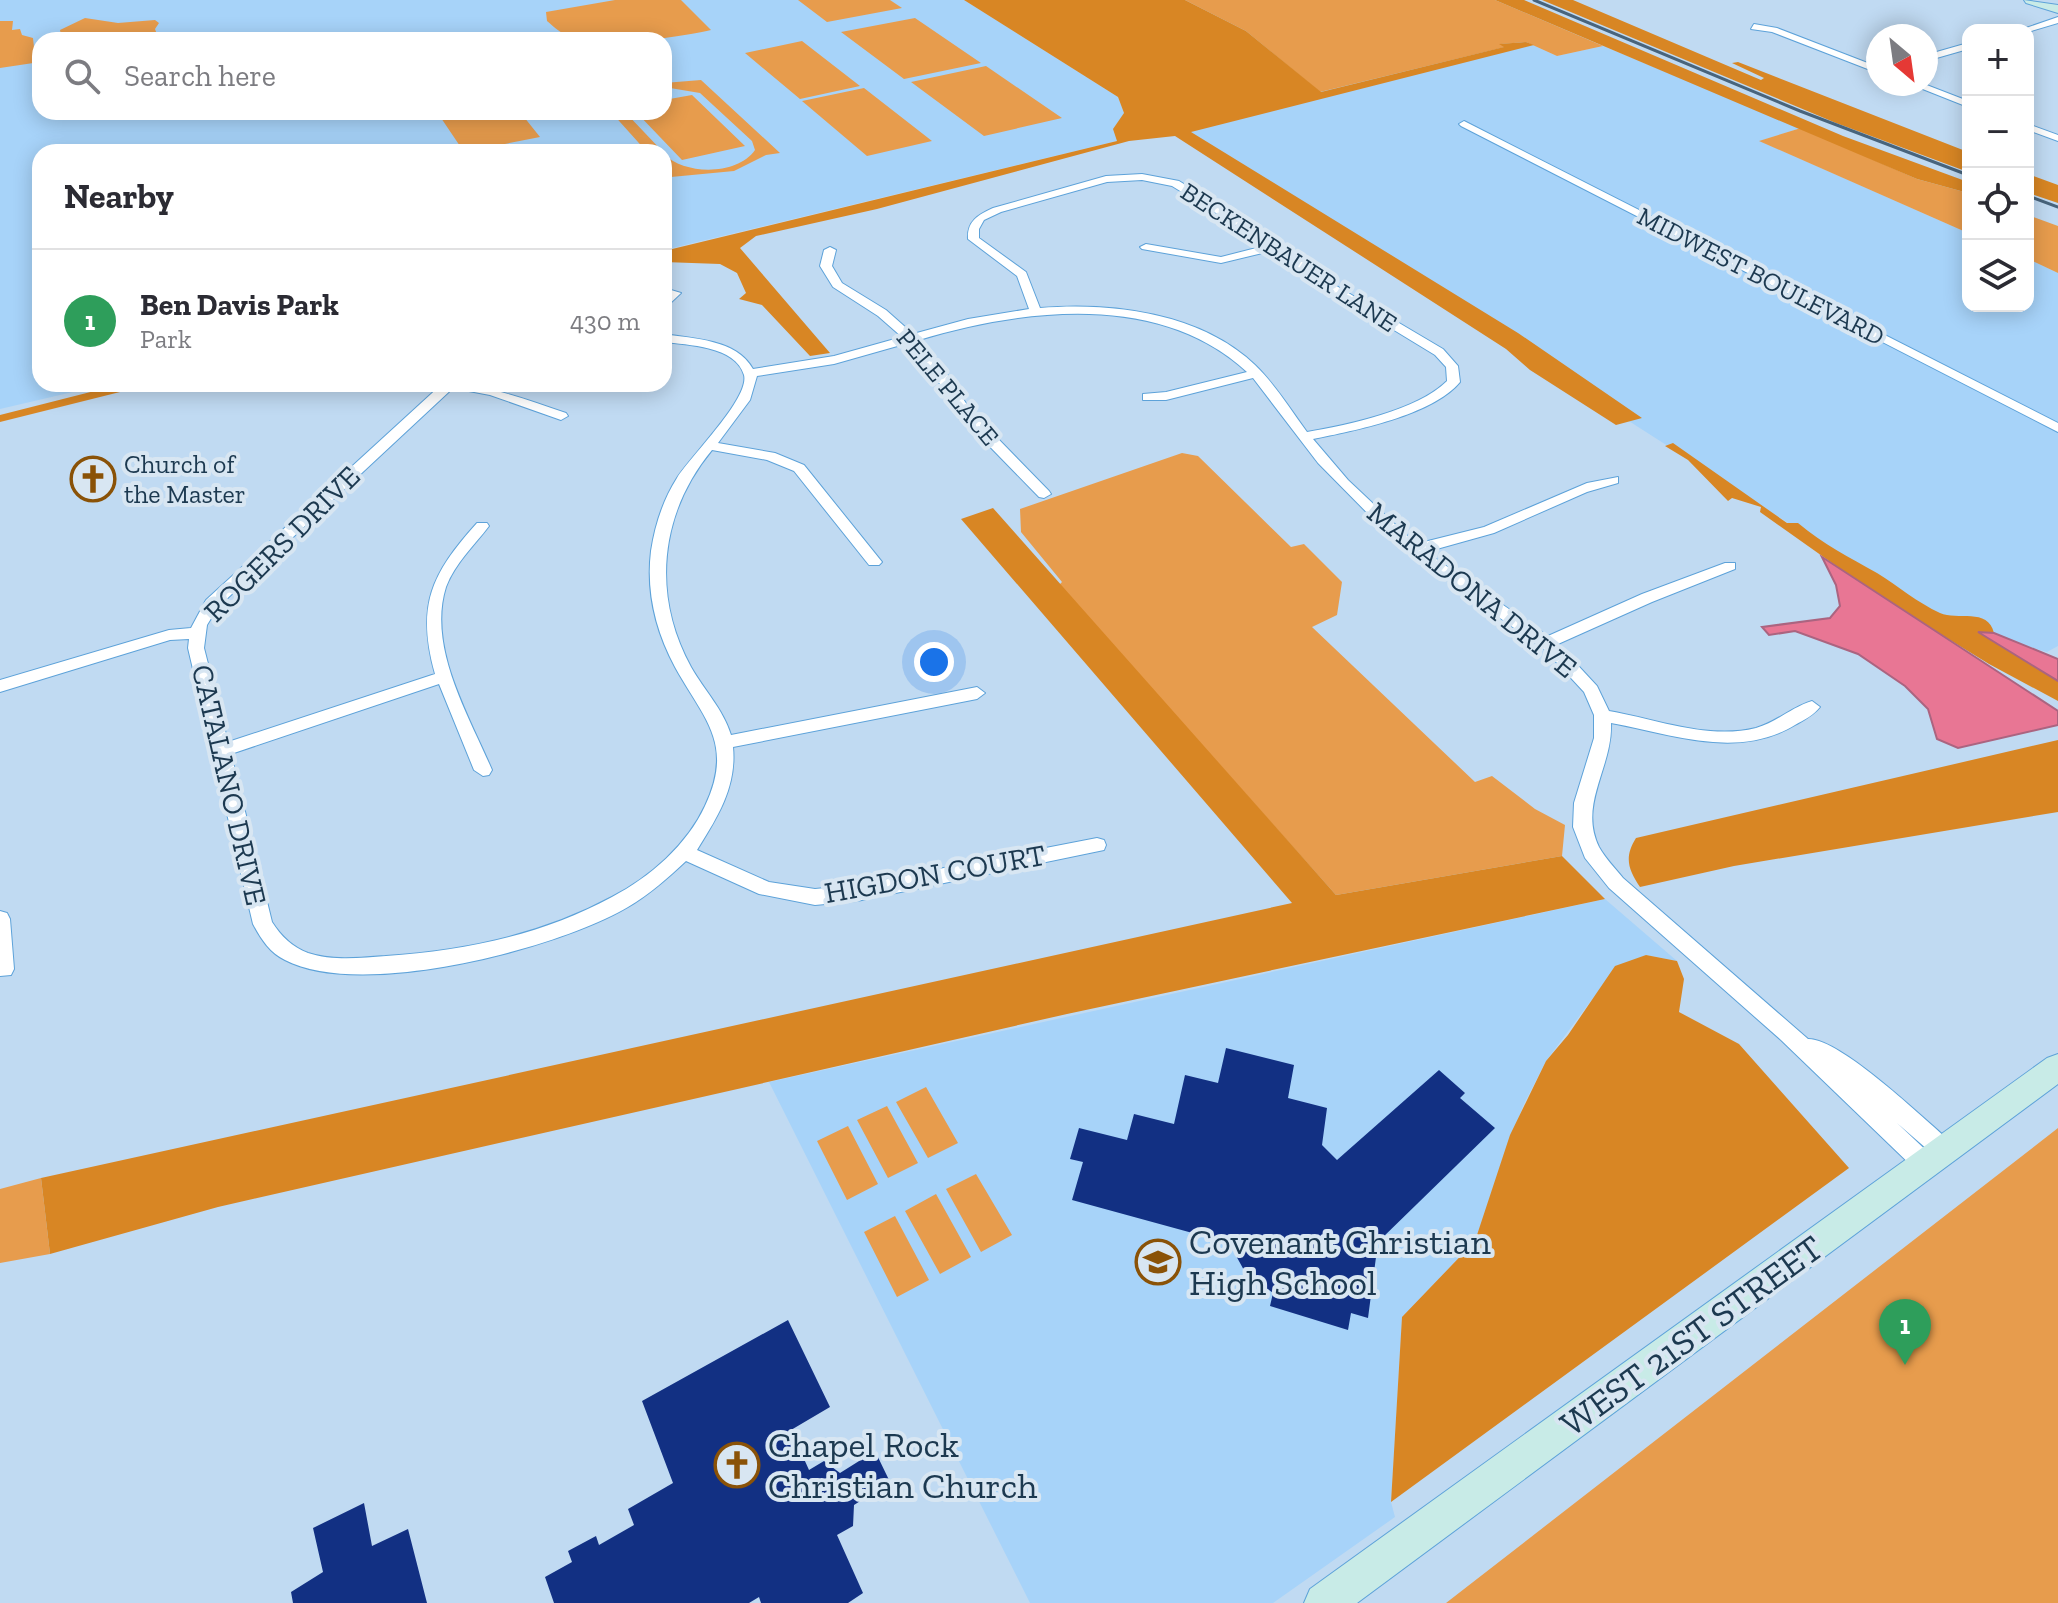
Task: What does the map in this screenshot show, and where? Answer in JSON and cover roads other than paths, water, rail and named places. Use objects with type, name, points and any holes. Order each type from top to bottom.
[{"type":"street","points":[[2030,0],[2058,9]]},
{"type":"street","points":[[2034,27],[2058,20]]},
{"type":"street","points":[[1754,27],[1772,30],[1866,65]]},
{"type":"street","points":[[1938,55],[1962,48]]},
{"type":"street","points":[[1938,93],[1962,102]]},
{"type":"street","name":"MIDWEST BOULEVARD","points":[[1464,124],[2058,428]]},
{"type":"street","points":[[2041,132],[2058,126]]},
{"type":"street","points":[[2034,129],[2058,138]]},
{"type":"street","name":"BECKENBAUER LANE","points":[[1036,313],[1022,274],[974,239],[972,232],[978,220],[997,210],[1096,181],[1135,176],[1186,187],[1227,217],[1277,246],[1319,280],[1439,352],[1455,372],[1454,382],[1443,394],[1345,429],[1304,437]]},
{"type":"street","points":[[1146,247],[1221,260],[1277,246]]},
{"type":"street","name":"PELE PLACE","points":[[830,250],[826,266],[835,282],[882,313],[911,339],[936,368],[966,414],[1044,494]]},
{"type":"street","points":[[672,296],[675,293]]},
{"type":"street","name":"MARADONA DRIVE","points":[[750,373],[844,358],[985,319],[1036,313],[1110,313],[1166,323],[1217,343],[1257,373],[1331,470],[1412,549],[1544,644],[1582,678],[1595,697],[1602,716]]},
{"type":"street","points":[[672,340],[724,350],[740,359],[750,373],[749,391],[707,445],[671,504],[657,560],[662,612],[682,664],[714,713],[724,743],[725,759],[717,798],[703,828],[684,852]]},
{"type":"street","points":[[1148,397],[1175,394],[1257,373]]},
{"type":"street","name":"ROGERS DRIVE","points":[[0,686],[169,635],[196,633],[212,604],[442,392]]},
{"type":"street","points":[[493,392],[561,416]]},
{"type":"street","points":[[707,445],[770,456],[799,468],[874,562]]},
{"type":"street","points":[[1412,549],[1487,530],[1534,513],[1591,484],[1613,480]]},
{"type":"street","points":[[482,526],[455,555],[435,596],[431,634],[483,770]]},
{"type":"street","points":[[1544,644],[1730,566]]},
{"type":"street","name":"CATALANO DRIVE","points":[[196,633],[196,648],[260,915],[269,935],[298,958],[332,967],[416,962],[538,935],[602,911],[649,885],[684,852]]},
{"type":"street","points":[[221,751],[446,676]]},
{"type":"street","points":[[724,743],[977,693]]},
{"type":"street","points":[[1812,707],[1788,725],[1720,738],[1692,736],[1638,721],[1602,716],[1603,739],[1580,814],[1581,830],[1592,854],[1616,883],[1788,1034],[1934,1156]]},
{"type":"street","name":"HIGDON COURT","points":[[684,852],[766,889],[798,896],[832,896],[1097,845]]},
{"type":"street","points":[[0,919],[4,969]]},
{"type":"street","name":"WEST 21ST STREET","points":[[1324,1603],[2058,1067]]},
{"type":"railway","points":[[1534,0],[1800,111],[1962,173]]},
{"type":"railway","points":[[2034,198],[2058,207]]},
{"type":"place","name":"Church of the Master","points":[[93,479]]},
{"type":"place","name":"Covenant Christian High School","points":[[1158,1262]]},
{"type":"place","name":"Ben Davis Park","points":[[1905,1365]]},
{"type":"place","name":"Chapel Rock Christian Church","points":[[737,1465]]}]
